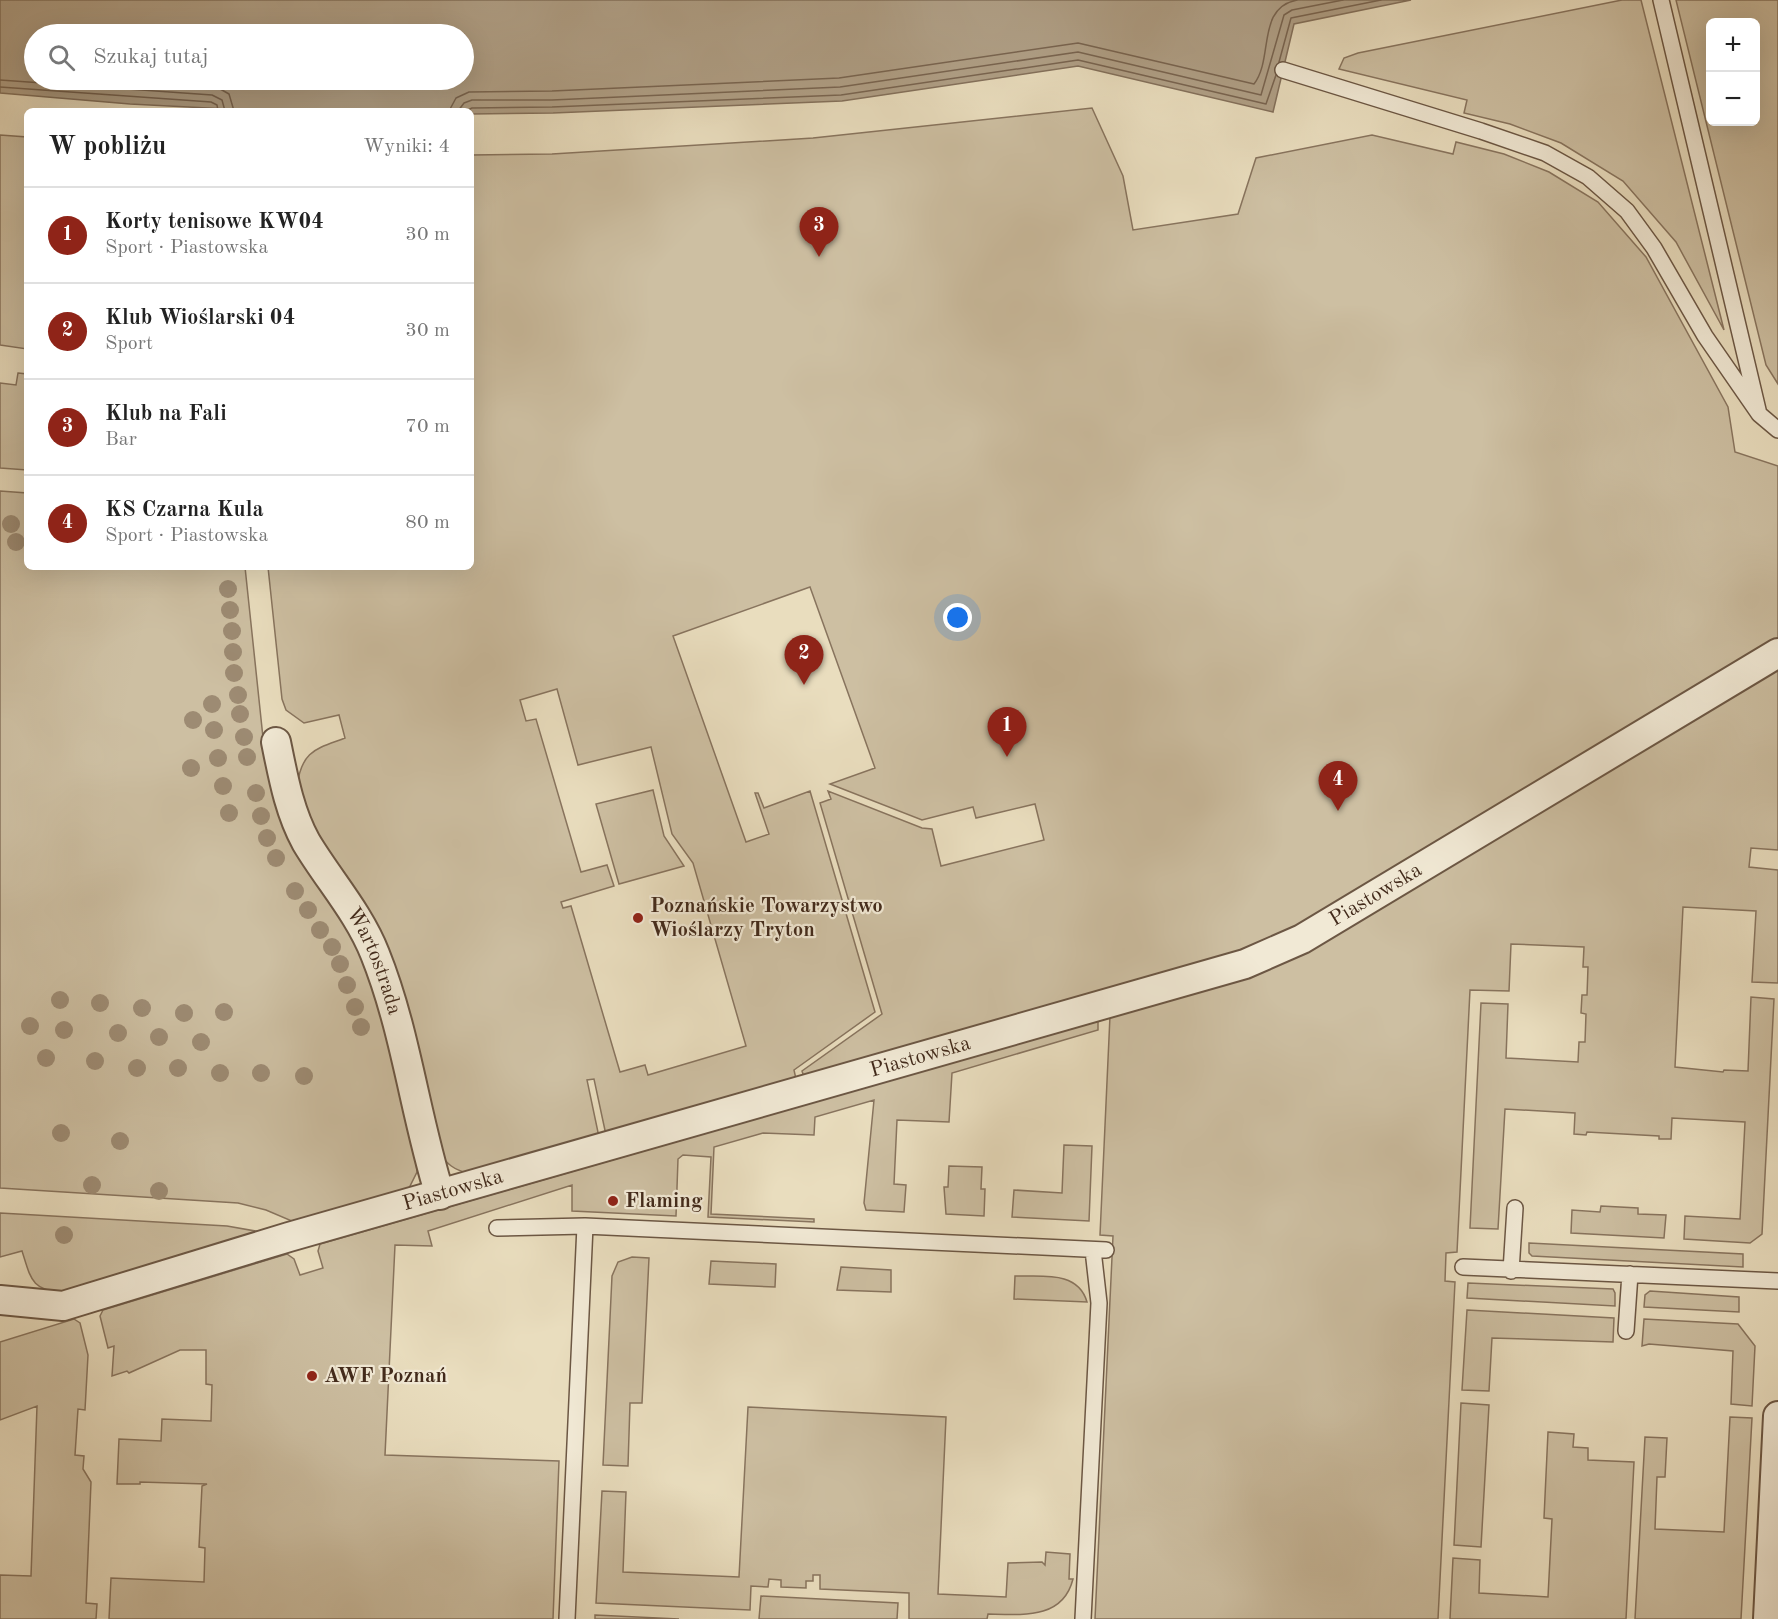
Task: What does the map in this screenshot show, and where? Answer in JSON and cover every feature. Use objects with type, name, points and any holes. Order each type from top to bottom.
[{"type":"street","name":"Piastowska","points":[[0,1300],[63,1306],[289,1237],[1275,953],[1302,939],[1778,653]]},
{"type":"street","name":"Wartostrada","points":[[276,742],[294,816],[306,841],[359,922],[378,962],[440,1195]]},
{"type":"street","points":[[1768,1619],[1778,1416]]},
{"type":"lane","points":[[1661,0],[1760,414]]},
{"type":"lane","points":[[1283,70],[1545,153],[1588,177],[1627,211],[1654,248],[1705,336],[1760,414],[1778,430]]},
{"type":"lane","points":[[1511,1271],[1515,1208]]},
{"type":"lane","points":[[497,1228],[585,1226],[1099,1250],[1099,1303],[1083,1619]]},
{"type":"lane","points":[[567,1619],[585,1226]]},
{"type":"lane","points":[[1463,1268],[1778,1281]]},
{"type":"lane","points":[[1626,1331],[1630,1274]]},
{"type":"shaded area","points":[[1622,0],[1641,0],[1724,330],[1676,242],[1623,181],[1561,143],[1510,124],[1464,113],[1467,100],[1339,69],[1344,58],[1358,53]]},
{"type":"shaded area","points":[[1676,0],[1778,0],[1778,384],[1766,365],[1707,126],[1760,126],[1760,18],[1706,18],[1706,122]]},
{"type":"shaded area","points":[[1092,108],[1123,176],[1133,230],[1238,214],[1256,158],[1372,135],[1453,154],[1456,142],[1504,154],[1549,172],[1598,202],[1646,257],[1728,407],[1735,452],[1778,466],[1778,638],[1298,926],[1242,951],[804,1077],[802,1071],[882,1014],[820,803],[831,799],[828,791],[922,828],[932,829],[941,866],[1044,840],[1035,804],[976,818],[973,807],[922,820],[830,784],[875,768],[810,587],[673,636],[746,842],[769,834],[755,793],[758,793],[764,808],[810,791],[875,1012],[794,1070],[796,1079],[606,1135],[594,1079],[587,1080],[599,1137],[468,1173],[463,1172],[451,1166],[439,1153],[297,786],[303,765],[312,753],[345,738],[339,715],[304,723],[286,710],[282,699],[268,570],[474,570],[474,155],[552,154],[813,138]],"holes":[[[557,689],[578,765],[651,747],[672,834],[693,863],[746,1046],[648,1075],[645,1065],[620,1072],[571,906],[563,908],[561,902],[614,886],[607,865],[581,872],[536,719],[526,721],[520,700]]]},
{"type":"shaded area","points":[[0,135],[24,137],[24,349],[0,345]]},
{"type":"shaded area","points":[[18,373],[24,374],[24,470],[0,468],[0,383],[16,385]]},
{"type":"shaded area","points":[[0,491],[24,493],[24,570],[245,570],[264,747],[374,985],[417,1172],[408,1190],[294,1222],[266,1210],[238,1203],[0,1188]]},
{"type":"shaded area","points":[[1778,666],[1778,850],[1751,848],[1749,867],[1778,870],[1778,983],[1752,982],[1756,911],[1683,907],[1675,1067],[1723,1072],[1724,1070],[1748,1071],[1751,997],[1774,999],[1762,1234],[1750,1243],[1684,1239],[1685,1216],[1740,1219],[1745,1122],[1672,1118],[1671,1139],[1659,1139],[1659,1136],[1587,1132],[1586,1135],[1574,1134],[1575,1113],[1505,1109],[1498,1229],[1470,1228],[1481,1003],[1508,1004],[1506,1058],[1578,1062],[1579,1042],[1585,1042],[1586,1014],[1581,1013],[1582,995],[1587,995],[1588,967],[1583,967],[1584,947],[1511,944],[1509,991],[1470,990],[1457,1252],[1446,1253],[1445,1281],[1455,1282],[1438,1619],[1095,1619],[1113,1236],[1100,1235],[1110,1016],[1251,976],[1308,951]]},
{"type":"shaded area","points":[[653,790],[664,836],[684,866],[619,884],[596,804]]},
{"type":"shaded area","points":[[1098,1020],[1098,1030],[952,1073],[949,1122],[897,1120],[894,1184],[906,1185],[904,1212],[866,1210],[864,1203],[874,1100],[815,1117],[814,1135],[763,1133],[714,1147],[711,1214],[814,1219],[814,1222],[708,1217],[711,1157],[683,1155],[678,1159],[676,1216],[572,1211],[572,1185],[428,1231],[432,1246],[395,1245],[385,1455],[559,1461],[553,1619],[109,1619],[111,1578],[204,1582],[205,1548],[199,1547],[202,1486],[207,1484],[140,1482],[140,1484],[117,1484],[119,1439],[161,1441],[162,1419],[211,1421],[212,1385],[206,1384],[206,1350],[180,1350],[129,1373],[127,1371],[112,1376],[114,1346],[108,1348],[100,1316],[103,1310],[287,1254],[294,1259],[300,1275],[323,1268],[318,1251],[320,1244]]},
{"type":"shaded area","points":[[1064,1145],[1092,1146],[1089,1221],[1012,1217],[1014,1190],[1062,1193]]},
{"type":"shaded area","points":[[949,1166],[982,1167],[981,1189],[985,1189],[984,1216],[946,1214],[944,1187],[948,1187]]},
{"type":"shaded area","points":[[1601,1206],[1638,1208],[1638,1214],[1666,1215],[1664,1238],[1571,1233],[1572,1210],[1600,1212]]},
{"type":"shaded area","points":[[0,1213],[227,1226],[261,1232],[63,1293],[38,1286],[30,1276],[22,1251],[0,1257]]},
{"type":"shaded area","points":[[1529,1243],[1743,1254],[1743,1267],[1532,1256],[1529,1253]]},
{"type":"shaded area","points":[[632,1257],[649,1258],[642,1403],[630,1403],[628,1466],[603,1465],[612,1276],[618,1262]]},
{"type":"shaded area","points":[[711,1261],[776,1264],[775,1287],[709,1284]]},
{"type":"shaded area","points":[[841,1267],[891,1270],[891,1292],[837,1290]]},
{"type":"shaded area","points":[[1015,1276],[1047,1276],[1067,1280],[1076,1285],[1087,1302],[1014,1299]]},
{"type":"shaded area","points":[[1468,1283],[1613,1289],[1615,1306],[1467,1298]]},
{"type":"shaded area","points":[[1650,1291],[1739,1297],[1739,1312],[1644,1307],[1645,1295]]},
{"type":"shaded area","points":[[1467,1310],[1614,1318],[1613,1342],[1492,1338],[1489,1391],[1462,1390]]},
{"type":"shaded area","points":[[74,1319],[80,1323],[88,1355],[85,1410],[78,1409],[75,1455],[84,1456],[83,1469],[91,1482],[86,1603],[97,1604],[96,1619],[0,1619],[0,1575],[31,1576],[37,1406],[0,1420],[0,1342]]},
{"type":"shaded area","points":[[1644,1319],[1738,1324],[1755,1346],[1752,1406],[1731,1404],[1733,1351],[1649,1344],[1642,1346]]},
{"type":"shaded area","points":[[1461,1403],[1489,1405],[1481,1547],[1454,1545]]},
{"type":"shaded area","points":[[748,1407],[946,1417],[938,1594],[1006,1597],[1008,1563],[1042,1562],[1045,1565],[1046,1552],[1070,1554],[1069,1579],[1073,1579],[1068,1592],[1061,1601],[1040,1612],[1015,1615],[988,1614],[987,1619],[909,1619],[909,1593],[820,1589],[820,1575],[813,1575],[813,1581],[806,1581],[806,1588],[781,1587],[781,1580],[769,1579],[768,1587],[751,1586],[750,1610],[596,1603],[602,1491],[626,1492],[623,1572],[739,1577]]},
{"type":"shaded area","points":[[1730,1417],[1752,1418],[1741,1619],[1635,1619],[1645,1437],[1667,1438],[1665,1477],[1657,1477],[1655,1529],[1724,1532]]},
{"type":"shaded area","points":[[1548,1432],[1574,1434],[1573,1447],[1588,1448],[1588,1460],[1634,1462],[1626,1619],[1450,1619],[1453,1558],[1480,1560],[1479,1593],[1548,1597],[1552,1519],[1544,1518]]},
{"type":"shaded area","points":[[761,1596],[898,1603],[897,1619],[759,1619]]},
{"type":"shaded area","points":[[595,1615],[679,1619],[595,1619]]},
{"type":"water","points":[[0,0],[1411,0],[1294,24],[1273,112],[1078,66],[842,101],[553,113],[474,114],[474,108],[208,108],[0,93]]},
{"type":"place","name":"Klub na Fali","points":[[819,257]]},
{"type":"place","name":"Klub Wioślarski 04","points":[[804,685]]},
{"type":"place","name":"Korty tenisowe KW04","points":[[1007,757]]},
{"type":"place","name":"KS Czarna Kula","points":[[1338,811]]},
{"type":"place","name":"Poznańskie Towarzystwo Wioślarzy Tryton","points":[[638,918]]},
{"type":"place","name":"Flaming","points":[[613,1201]]},
{"type":"place","name":"AWF Poznań","points":[[312,1376]]}]
